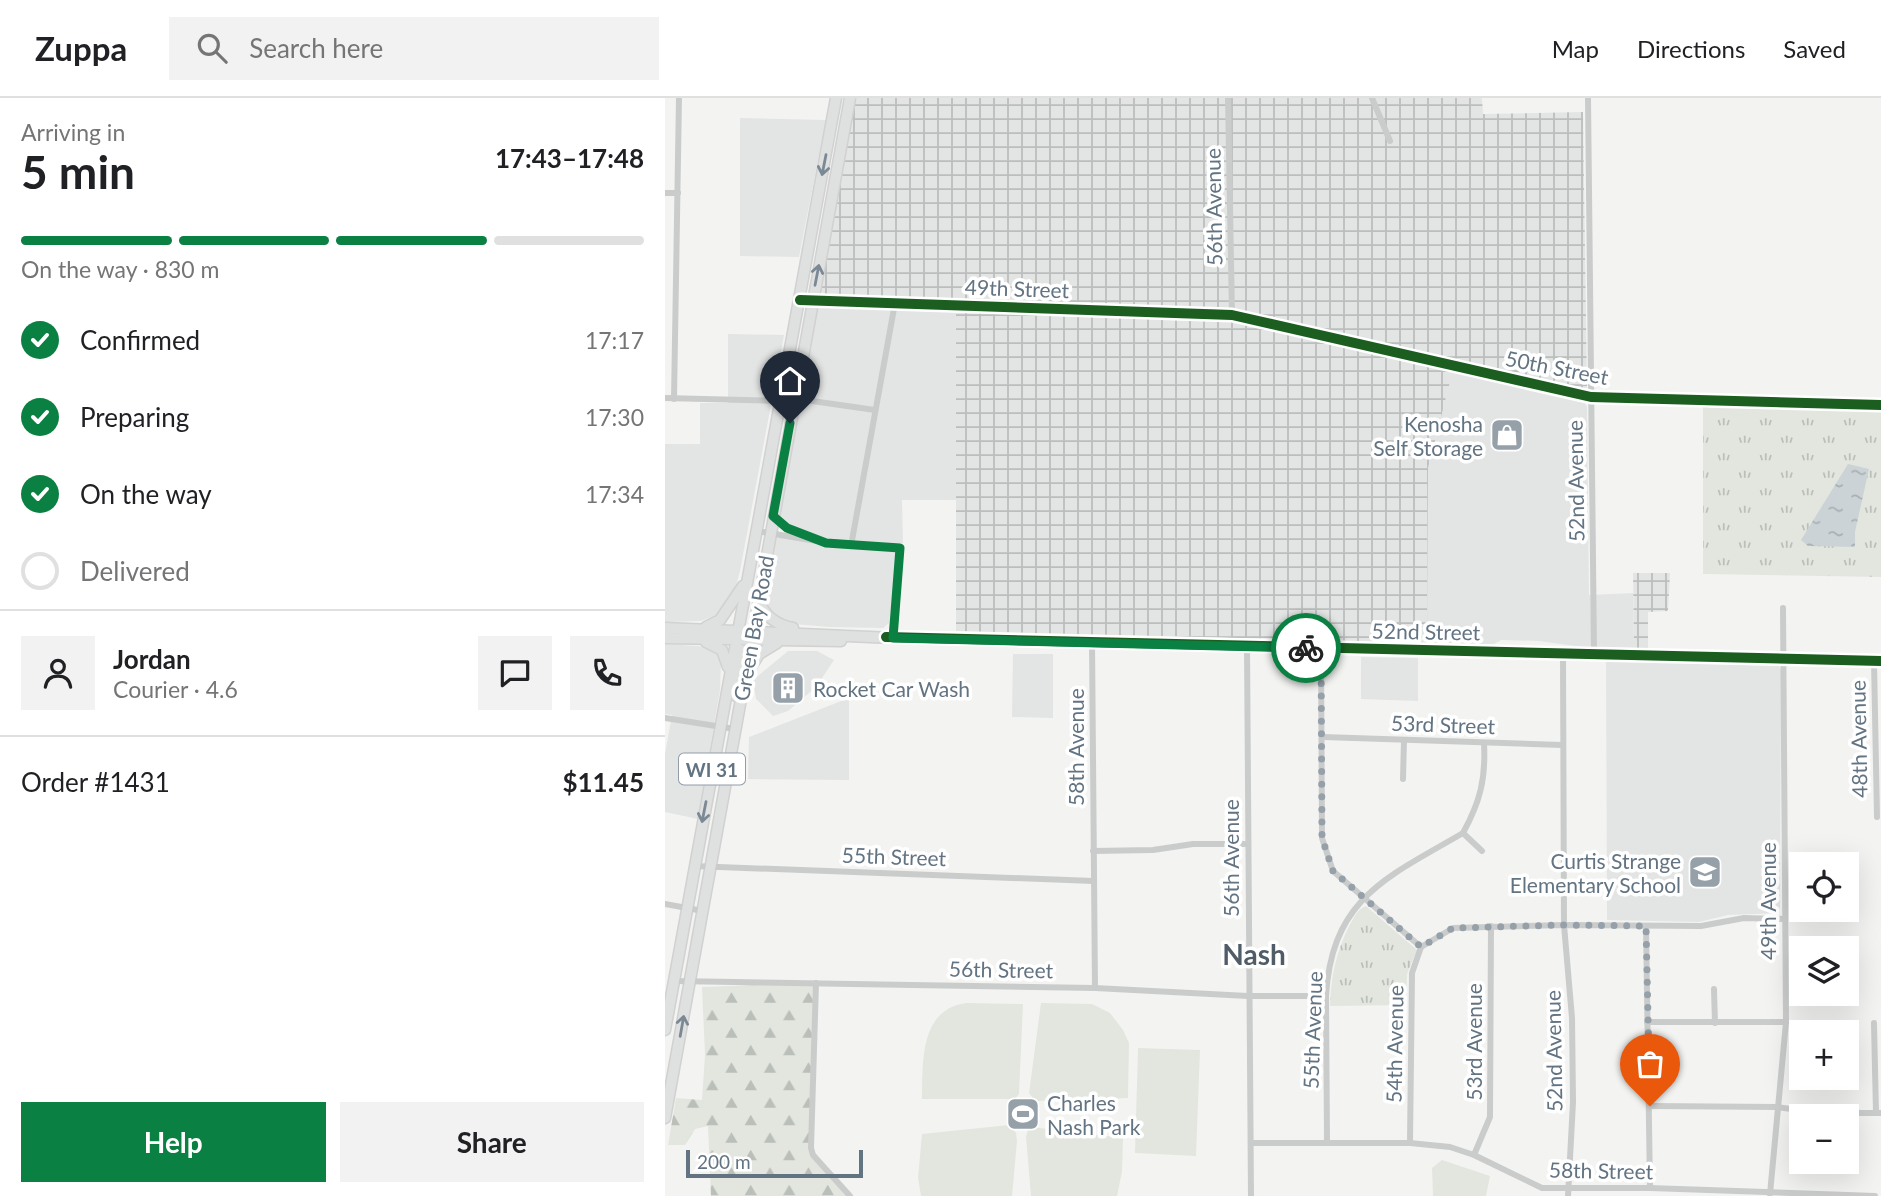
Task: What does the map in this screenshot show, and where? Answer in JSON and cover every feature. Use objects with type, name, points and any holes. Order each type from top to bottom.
[{"type":"main road","name":"Green Bay Road","points":[[665,1030],[729,672],[758,600],[771,533],[800,300],[836,98]]},
{"type":"main road","name":"Green Bay Road","points":[[665,1118],[743,682],[743,636],[748,577],[812,300],[850,98]]},
{"type":"main road","points":[[729,672],[722,650],[700,633],[727,612],[748,577]]},
{"type":"main road","points":[[758,600],[768,616],[782,626],[834,635]]},
{"type":"main road","name":"52nd Street","points":[[665,628],[782,641],[830,642],[889,637]]},
{"type":"main road","name":"52nd Street","points":[[665,638],[700,633]]},
{"type":"main road","name":"52nd Street","points":[[743,636],[834,635],[1878,661]]},
{"type":"main road","points":[[738,713],[736,682],[743,636]]},
{"type":"main road","points":[[743,682],[759,654],[782,641]]},
{"type":"street","points":[[674,399],[679,98]]},
{"type":"street","name":"56th Avenue","points":[[1228,98],[1232,315]]},
{"type":"street","points":[[1372,98],[1390,141]]},
{"type":"street","name":"52nd Avenue","points":[[1588,98],[1594,653]]},
{"type":"street","points":[[665,193],[678,193]]},
{"type":"street","name":"49th Street","points":[[800,300],[1232,315]]},
{"type":"street","points":[[851,546],[895,303]]},
{"type":"street","name":"50th Street","points":[[1232,315],[1591,397],[1881,405]]},
{"type":"street","points":[[665,398],[788,400],[875,410]]},
{"type":"street","points":[[773,516],[787,528],[814,540]]},
{"type":"street","points":[[757,531],[851,546],[900,548],[889,637]]},
{"type":"street","name":"49th Avenue","points":[[1770,1194],[1786,1022],[1783,608]]},
{"type":"street","name":"58th Avenue","points":[[1092,642],[1095,988]]},
{"type":"street","name":"56th Avenue","points":[[1247,646],[1251,1196]]},
{"type":"street","points":[[1321,648],[1323,737],[1320,802],[1322,838],[1333,871],[1421,947],[1453,928],[1564,925],[1701,926],[1744,918],[1785,919]]},
{"type":"street","name":"52nd Avenue","points":[[1563,653],[1564,925],[1572,1018],[1573,1102],[1568,1193]]},
{"type":"street","name":"48th Avenue","points":[[1877,817],[1878,661]]},
{"type":"street","points":[[665,718],[735,729]]},
{"type":"street","name":"53rd Street","points":[[1323,737],[1562,745]]},
{"type":"street","points":[[1403,779],[1404,740]]},
{"type":"street","points":[[1363,898],[1399,869],[1463,833],[1477,808],[1481,792],[1485,769],[1484,743]]},
{"type":"street","points":[[1463,833],[1482,851]]},
{"type":"street","points":[[1093,851],[1153,850],[1193,844],[1248,844]]},
{"type":"street","name":"55th Street","points":[[693,866],[1093,881]]},
{"type":"street","name":"55th Avenue","points":[[1327,1142],[1326,996],[1329,972],[1339,938],[1363,898]]},
{"type":"street","points":[[665,904],[702,911]]},
{"type":"street","name":"53rd Avenue","points":[[1474,1155],[1490,1117],[1491,926]]},
{"type":"street","points":[[1646,926],[1650,1188]]},
{"type":"street","name":"54th Avenue","points":[[1410,1143],[1412,973],[1421,947]]},
{"type":"street","name":"56th Street","points":[[674,981],[1095,988],[1248,996],[1326,996]]},
{"type":"street","points":[[816,983],[811,1148],[813,1155],[850,1196]]},
{"type":"street","points":[[1714,989],[1715,1023]]},
{"type":"street","points":[[1647,1022],[1786,1022]]},
{"type":"street","points":[[1650,1106],[1776,1107],[1821,1113],[1878,1113],[1874,1023]]},
{"type":"street","name":"58th Street","points":[[1251,1143],[1410,1143],[1450,1147],[1474,1155],[1542,1188],[1568,1193],[1650,1188],[1875,1196]]},
{"type":"shaded area","points":[[856,98],[1482,98],[1483,114],[1583,112],[1587,387],[1575,390],[1455,362],[1428,468],[1427,643],[956,631],[956,300],[828,296],[820,291]]},
{"type":"shaded area","points":[[740,118],[826,120],[799,257],[740,256]]},
{"type":"shaded area","points":[[822,307],[956,311],[956,500],[902,500],[903,543],[895,544],[896,568],[889,623],[883,628],[782,623],[771,617],[764,602],[773,541],[776,538],[784,537],[833,548],[833,541],[787,526],[779,519],[815,311]]},
{"type":"shaded area","points":[[728,334],[784,335],[740,571],[734,594],[714,616],[701,621],[665,622],[665,444],[700,444],[700,403],[728,403]]},
{"type":"shaded area","points":[[1452,372],[1585,403],[1589,595],[1633,593],[1634,648],[1582,647],[1539,641],[1501,640],[1492,645],[1427,643],[1428,468]]},
{"type":"shaded area","points":[[1633,573],[1670,573],[1668,611],[1648,612],[1648,648],[1634,648]]},
{"type":"shaded area","points":[[665,644],[711,647],[719,653],[721,661],[720,690],[698,819],[665,812],[665,754],[672,715],[665,714]]},
{"type":"shaded area","points":[[788,651],[817,651],[834,660],[816,687],[788,711],[773,716],[756,699],[753,680]]},
{"type":"shaded area","points":[[1013,654],[1053,654],[1053,718],[1012,717]]},
{"type":"shaded area","points":[[1361,657],[1418,658],[1418,701],[1361,699]]},
{"type":"shaded area","points":[[1606,661],[1779,666],[1780,913],[1728,915],[1699,922],[1607,920]]},
{"type":"shaded area","points":[[849,698],[849,780],[748,779],[749,737]]},
{"type":"green space","points":[[1703,405],[1881,409],[1881,577],[1703,574]]},
{"type":"green space","points":[[1366,906],[1417,950],[1407,974],[1406,1005],[1330,1006],[1333,975],[1341,946],[1356,914]]},
{"type":"green space","points":[[816,983],[811,1148],[850,1196],[711,1196],[708,1126],[695,1129],[685,1145],[668,1145],[676,1098],[702,1100],[705,1055],[702,987]]},
{"type":"green space","points":[[966,1003],[1023,1004],[1019,1094],[1015,1099],[922,1099],[924,1054],[932,1027],[939,1016]]},
{"type":"green space","points":[[1041,1003],[1092,1004],[1110,1013],[1129,1043],[1128,1098],[1035,1101],[1029,1093]]},
{"type":"green space","points":[[1138,1048],[1200,1050],[1196,1156],[1135,1153]]},
{"type":"green space","points":[[1009,1125],[1016,1133],[1017,1141],[1012,1196],[921,1196],[918,1178],[922,1134]]},
{"type":"green space","points":[[1031,1127],[1123,1138],[1122,1172],[1117,1196],[1031,1196],[1026,1137]]},
{"type":"green space","points":[[1442,1160],[1490,1176],[1486,1196],[1433,1196],[1432,1168]]},
{"type":"water","points":[[1848,464],[1869,469],[1855,532],[1855,547],[1808,546],[1801,540]]},
{"type":"cycle path","points":[[800,300],[1232,315],[1591,397],[1881,405]]},
{"type":"cycle path","points":[[886,637],[1881,661]]},
{"type":"way so far","points":[[1306,648],[1321,648],[1323,737],[1320,802],[1322,838],[1333,871],[1421,947],[1453,928],[1646,926],[1650,1106]]},
{"type":"place","name":"Kenosha Self Storage","points":[[1507,435]]},
{"type":"place","name":"Rocket Car Wash","points":[[788,688]]},
{"type":"place","name":"Curtis Strange Elementary School","points":[[1705,872]]},
{"type":"place","name":"Charles Nash Park","points":[[1023,1114]]},
{"type":"district","name":"Nash","points":[[1254,954]]},
{"type":"route","points":[[790,423],[773,516],[780,524],[814,540],[851,546],[900,548],[893,638],[1306,648]]}]
